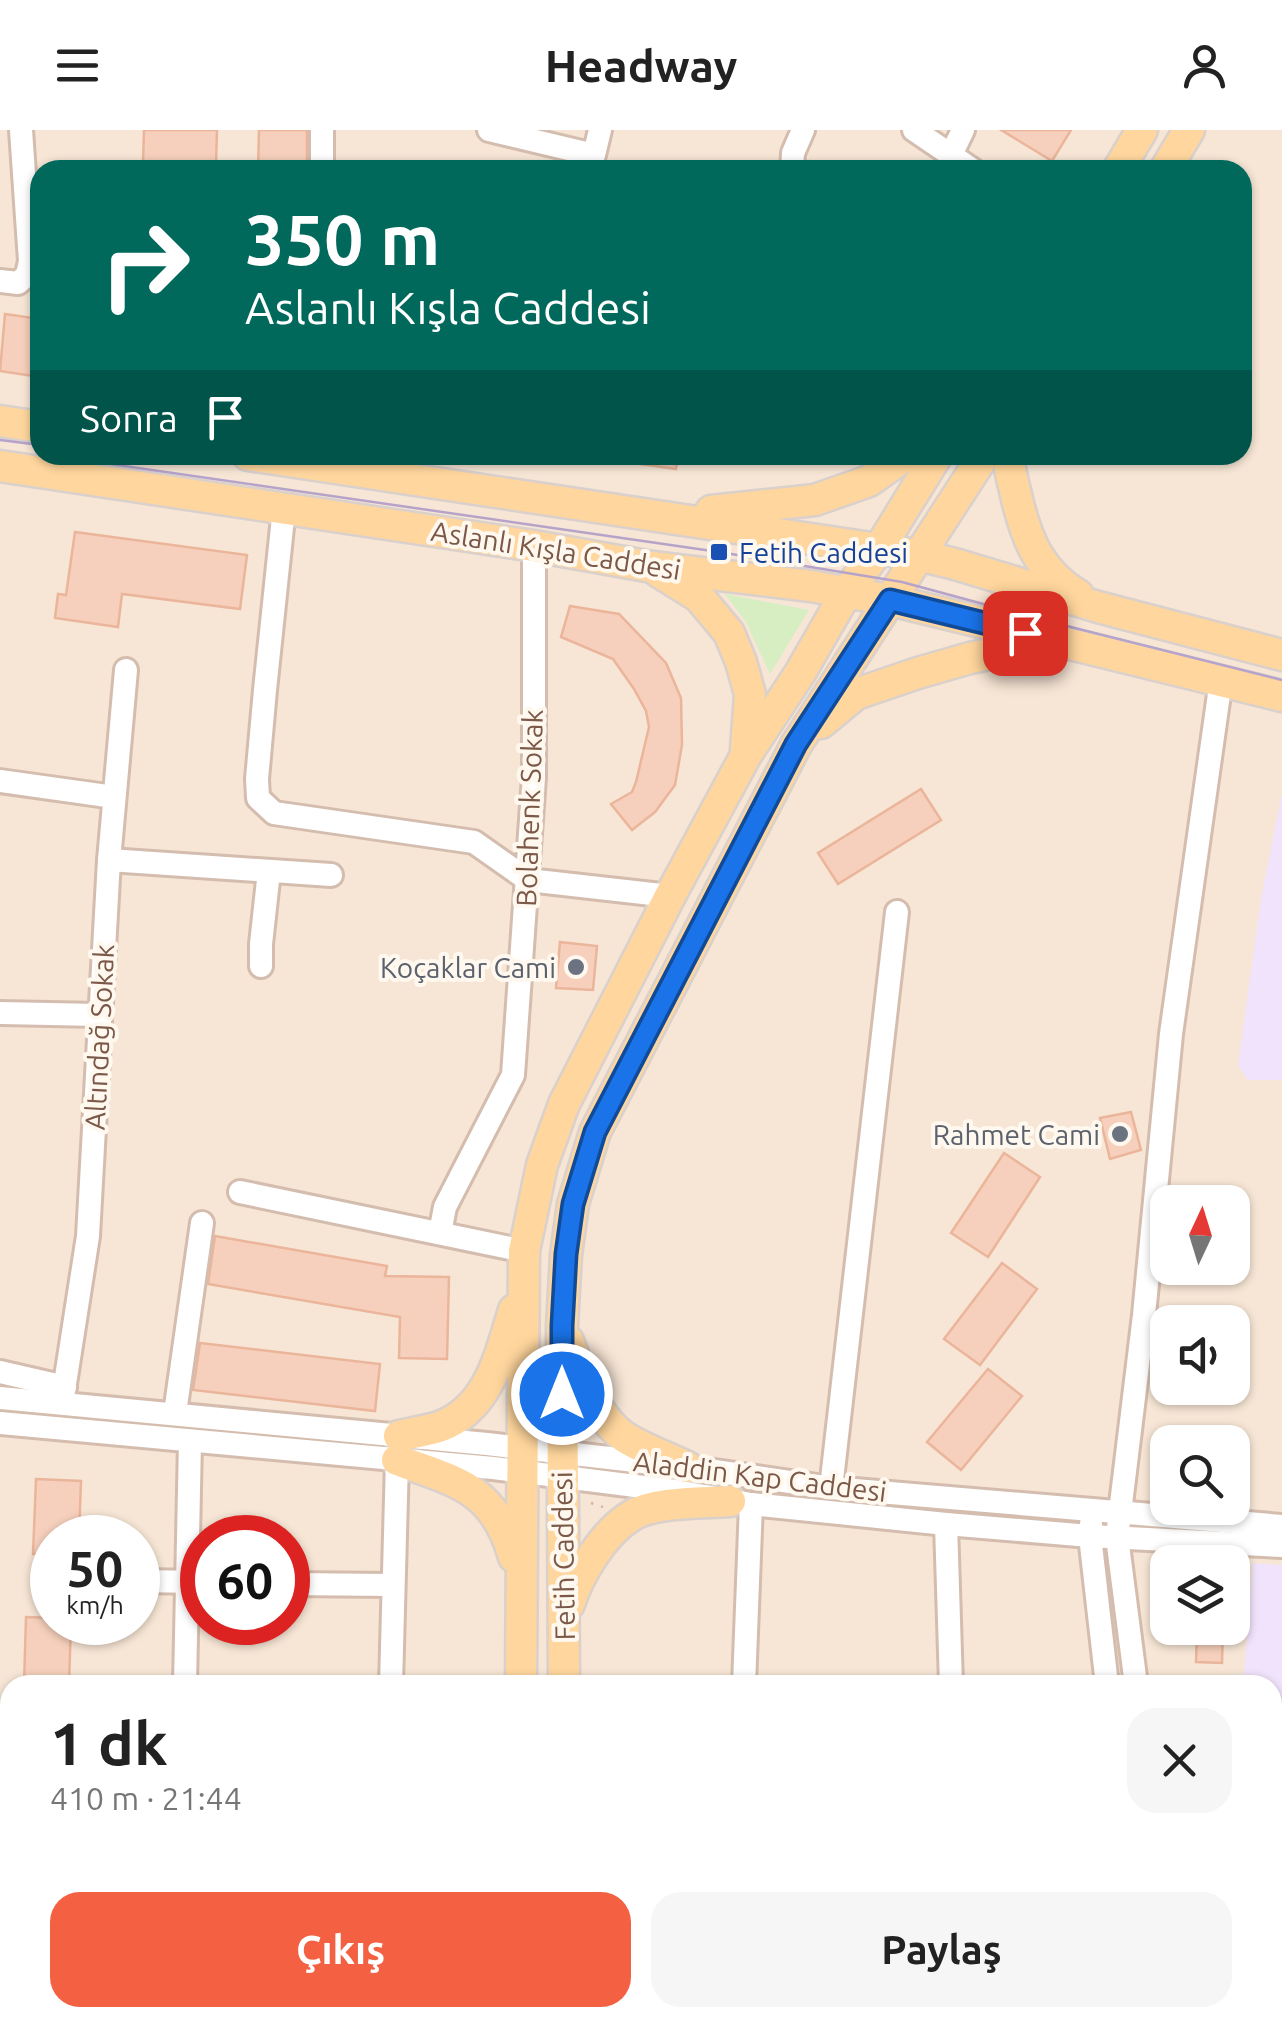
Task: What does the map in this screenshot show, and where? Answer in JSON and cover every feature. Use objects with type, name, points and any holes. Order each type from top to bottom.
[{"type":"main road","points":[[1124,160],[1142,130]]},
{"type":"main road","points":[[1172,160],[1189,130]]},
{"type":"main road","points":[[0,421],[30,425]]},
{"type":"main road","name":"Aslanlı Kışla Caddesi","points":[[354,465],[918,555],[1282,655]]},
{"type":"main road","points":[[658,515],[815,500],[869,480],[891,465]]},
{"type":"main road","name":"Fetih Caddesi","points":[[521,1675],[524,1264],[542,1165],[564,1104],[746,755],[800,673],[846,592],[879,548],[931,465]]},
{"type":"main road","name":"Fetih Caddesi","points":[[564,1675],[562,1326],[566,1254],[573,1204],[595,1132],[796,744],[977,465]]},
{"type":"main road","points":[[1010,465],[1035,553],[1060,584],[1098,607]]},
{"type":"main road","name":"Aslanlı Kışla Caddesi","points":[[0,466],[534,546],[652,568],[846,592],[1282,696]]},
{"type":"main road","points":[[652,568],[699,597],[729,632],[750,694],[746,755]]},
{"type":"main road","points":[[796,744],[856,694],[918,673],[1020,648],[1092,649]]},
{"type":"main road","points":[[398,1448],[466,1411],[484,1392],[497,1367],[524,1264]]},
{"type":"main road","points":[[562,1326],[580,1374],[602,1415],[623,1436],[687,1467]]},
{"type":"main road","points":[[398,1448],[484,1499],[503,1525],[522,1588]]},
{"type":"main road","points":[[564,1616],[586,1565],[632,1514],[661,1506],[740,1502]]},
{"type":"street","points":[[9,282],[27,275],[30,261],[21,130]]},
{"type":"street","points":[[322,130],[322,160]]},
{"type":"street","points":[[489,130],[594,155],[600,130]]},
{"type":"street","points":[[793,160],[803,130]]},
{"type":"street","points":[[914,130],[958,160]]},
{"type":"street","points":[[951,155],[964,130]]},
{"type":"street","points":[[284,508],[258,798],[274,813],[474,842],[528,880],[670,896]]},
{"type":"street","name":"Bolahenk Sokak","points":[[440,1233],[446,1207],[513,1075],[534,777],[534,546]]},
{"type":"street","name":"Altındağ Sokak","points":[[63,1395],[88,1236],[109,860],[126,670]]},
{"type":"street","points":[[1135,1675],[1116,1537],[1144,1314],[1172,1034],[1221,680]]},
{"type":"street","points":[[0,781],[114,797]]},
{"type":"street","points":[[109,860],[331,874]]},
{"type":"street","points":[[261,966],[269,871]]},
{"type":"street","points":[[831,1488],[897,912]]},
{"type":"street","points":[[0,1012],[99,1015]]},
{"type":"street","points":[[240,1192],[440,1233],[524,1264]]},
{"type":"street","points":[[175,1414],[202,1223]]},
{"type":"street","points":[[0,1372],[63,1395]]},
{"type":"street","name":"Aladdin Kap Caddesi","points":[[0,1398],[63,1395],[398,1448],[562,1465],[740,1502],[1090,1536],[1282,1546]]},
{"type":"street","name":"Aladdin Kap Caddesi","points":[[0,1423],[190,1441],[398,1448]]},
{"type":"street","points":[[190,1441],[192,1515]]},
{"type":"street","points":[[391,1675],[398,1448]]},
{"type":"street","name":"Aladdin Kap Caddesi","points":[[562,1465],[687,1467],[831,1488],[1282,1526]]},
{"type":"street","points":[[740,1502],[744,1675]]},
{"type":"street","points":[[1093,1509],[1090,1536],[1106,1675]]},
{"type":"street","points":[[946,1524],[951,1675]]},
{"type":"street","points":[[310,1584],[393,1586]]},
{"type":"street","points":[[186,1675],[188,1645]]},
{"type":"shaded area","points":[[0,130],[1282,130],[1282,1675],[0,1675]]},
{"type":"shaded area","points":[[1282,793],[1282,1080],[1248,1080],[1238,1066],[1261,898]]},
{"type":"shaded area","points":[[1253,1563],[1282,1565],[1282,1675],[1244,1675],[1246,1645],[1250,1645]]},
{"type":"green space","points":[[725,594],[809,610],[770,674],[746,622]]},
{"type":"building","points":[[144,130],[217,130],[216,160],[143,160]]},
{"type":"building","points":[[259,130],[307,130],[307,160],[258,160]]},
{"type":"building","points":[[1001,130],[1071,130],[1050,160]]},
{"type":"building","points":[[5,314],[30,318],[30,376],[0,371]]},
{"type":"building","points":[[75,532],[247,555],[240,609],[122,594],[118,627],[55,618],[58,594],[66,595]]},
{"type":"building","points":[[570,606],[619,614],[666,663],[681,698],[682,745],[675,785],[655,812],[632,830],[611,804],[632,792],[636,782],[649,727],[646,711],[613,659],[561,637]]},
{"type":"building","points":[[921,789],[941,820],[838,884],[818,853]]},
{"type":"building","name":"Koçaklar Cami","points":[[560,942],[597,946],[593,990],[556,988]]},
{"type":"building","name":"Rahmet Cami","points":[[1131,1112],[1141,1150],[1110,1159],[1100,1118]]},
{"type":"building","points":[[1004,1153],[1040,1177],[988,1257],[951,1233]]},
{"type":"building","points":[[215,1236],[387,1266],[385,1276],[449,1277],[447,1359],[399,1358],[400,1317],[208,1284]]},
{"type":"building","points":[[1002,1263],[1037,1289],[980,1365],[944,1339]]},
{"type":"building","points":[[200,1343],[380,1364],[375,1411],[193,1390]]},
{"type":"building","points":[[988,1369],[1022,1396],[961,1470],[927,1442]]},
{"type":"building","points":[[36,1479],[81,1481],[80,1515],[35,1515]]},
{"type":"building","points":[[26,1617],[30,1617],[30,1645],[70,1645],[69,1675],[24,1675]]},
{"type":"building","points":[[1196,1645],[1223,1645],[1222,1663],[1196,1662]]},
{"type":"tram line","points":[[0,440],[30,444]]},
{"type":"tram line","points":[[117,465],[902,582],[1282,680]]},
{"type":"place","name":"Fetih Caddesi","points":[[719,552]]},
{"type":"place","name":"Koçaklar Cami","points":[[576,967]]},
{"type":"place","name":"Rahmet Cami","points":[[1120,1134]]},
{"type":"route","points":[[562,1394],[566,1254],[573,1204],[595,1132],[796,744],[890,600],[1025,633]]}]
